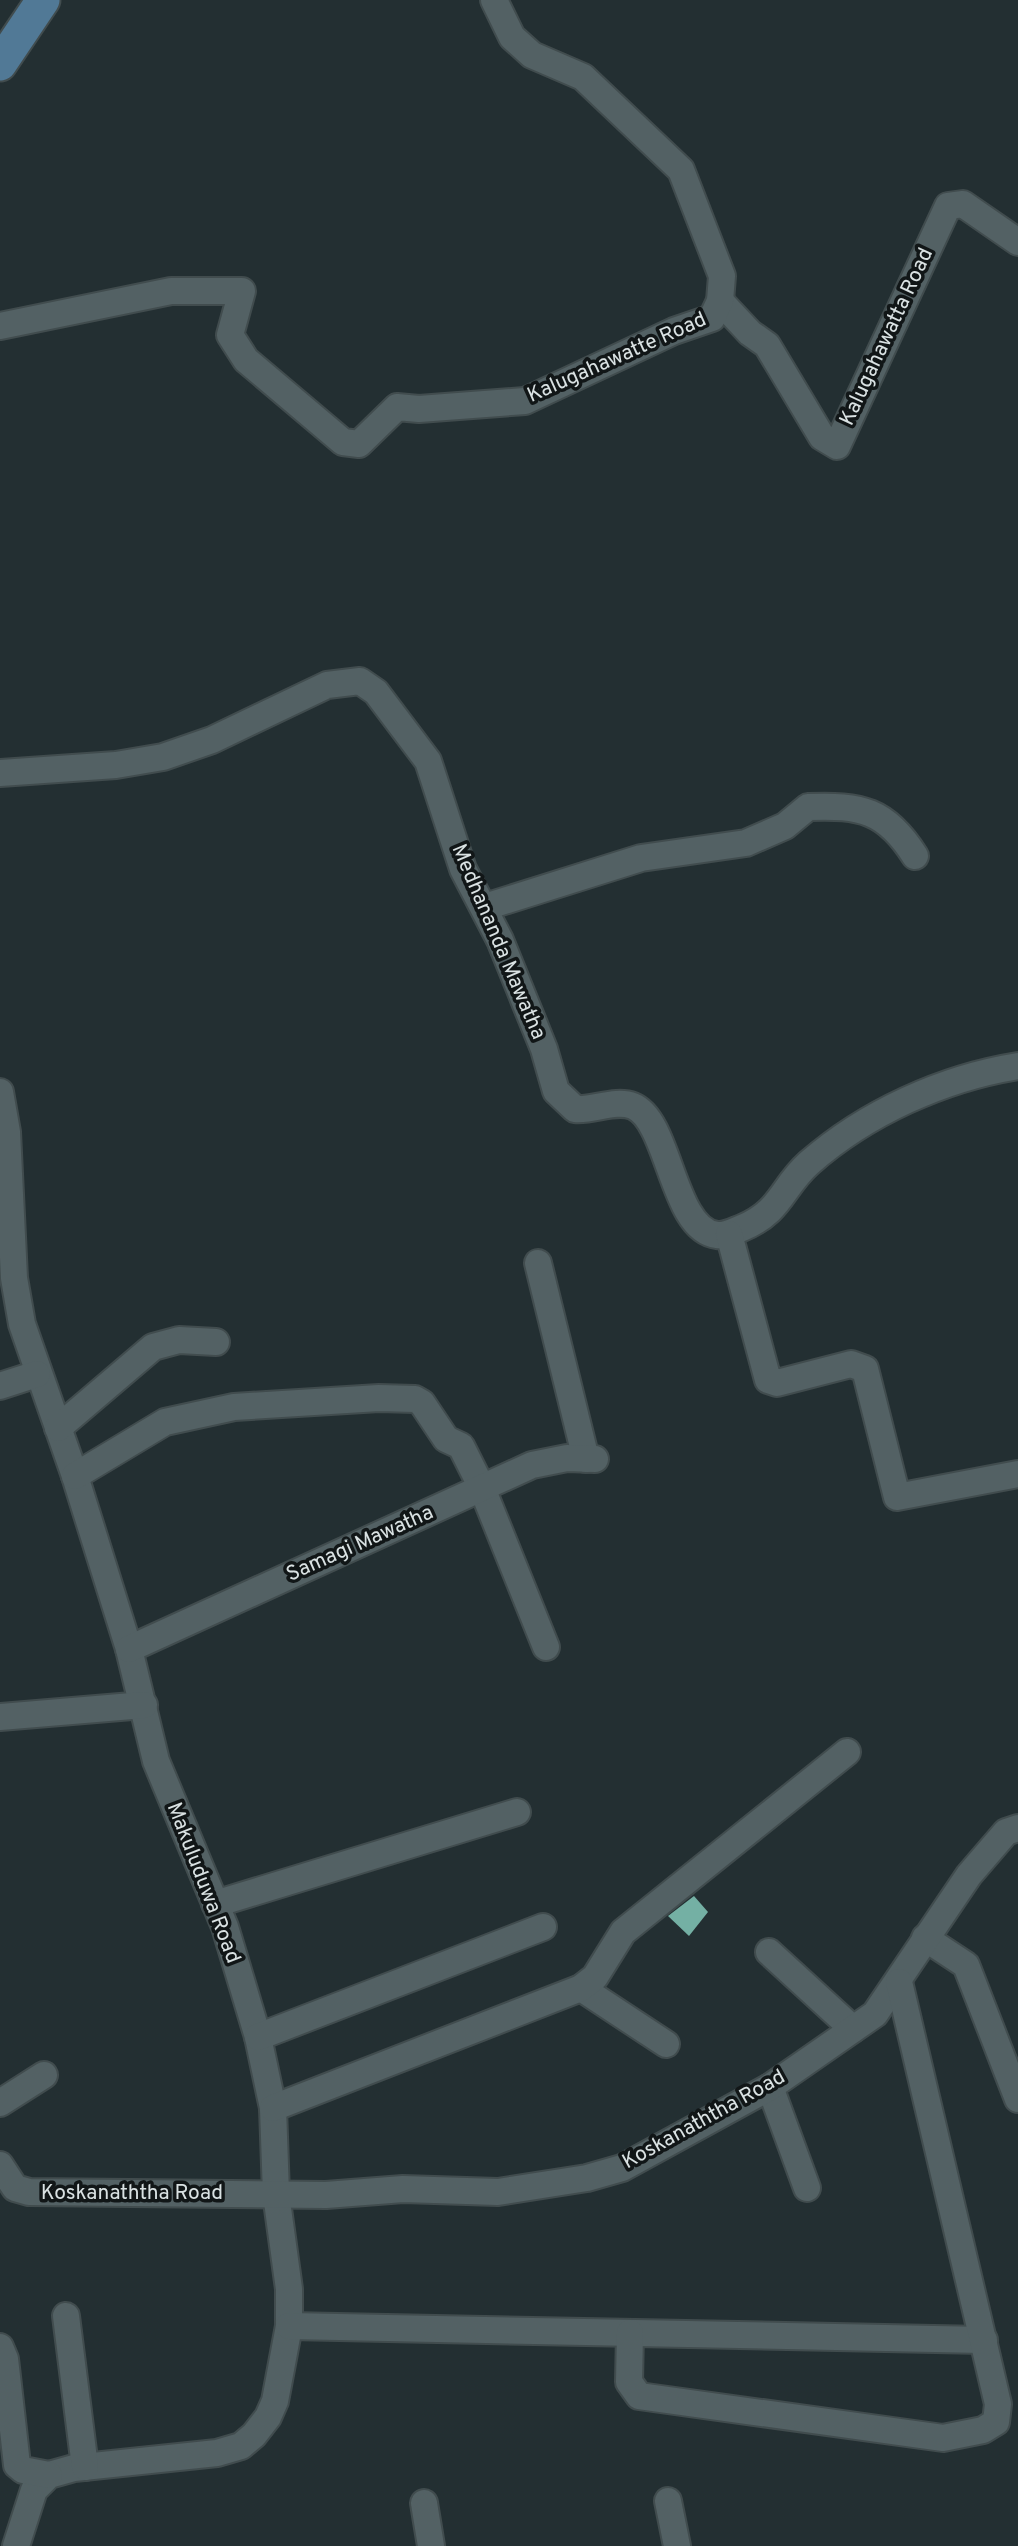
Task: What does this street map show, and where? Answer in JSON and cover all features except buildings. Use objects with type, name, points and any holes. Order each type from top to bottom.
[{"type":"main road","points":[[0,64],[43,0]]},
{"type":"street","name":"Kalugahawatte Road","points":[[0,326],[171,291],[242,291],[230,335],[246,360],[343,442],[359,443],[397,407],[419,409],[525,401],[674,331],[712,318],[720,302],[722,276],[681,170],[583,77],[532,55],[512,37],[494,0]]},
{"type":"street","name":"Kalugahawatta Road","points":[[720,302],[750,333],[768,345],[822,437],[837,446],[948,206],[963,204],[1018,242]]},
{"type":"street","name":"Medhananda Mawatha","points":[[0,773],[116,765],[163,757],[212,740],[327,685],[360,681],[376,692],[428,761],[463,869],[485,907],[544,1049],[555,1091],[575,1110],[625,1104],[635,1107],[654,1132],[674,1184],[695,1222],[715,1235],[729,1234]]},
{"type":"street","points":[[485,907],[641,858],[746,843],[786,826],[808,807],[874,813],[889,822],[915,856]]},
{"type":"street","points":[[1018,1066],[941,1084],[842,1135],[806,1166],[772,1212],[729,1234],[768,1380],[777,1383],[851,1364],[861,1366],[865,1370],[897,1497],[1018,1474]]},
{"type":"street","name":"Makuluduwa Road","points":[[0,1092],[7,1132],[14,1278],[22,1324],[37,1374],[75,1476],[129,1648],[156,1761],[215,1904],[258,2037],[273,2108],[276,2194],[289,2289],[289,2326],[275,2401],[261,2428],[240,2446],[167,2460],[85,2467],[49,2475]]},
{"type":"street","name":"Samagi Mawatha","points":[[129,1648],[532,1465],[567,1458],[591,1459],[538,1263]]},
{"type":"street","points":[[58,1428],[153,1347],[179,1340],[216,1342]]},
{"type":"street","points":[[0,1386],[37,1374]]},
{"type":"street","points":[[75,1476],[165,1422],[234,1407],[407,1398],[422,1403],[440,1433],[461,1446],[482,1488],[546,1647]]},
{"type":"street","points":[[0,1717],[144,1705]]},
{"type":"street","points":[[273,2108],[581,1988],[594,1977],[623,1932],[847,1752]]},
{"type":"street","points":[[215,1904],[517,1812]]},
{"type":"street","name":"Koskanaththa Road","points":[[0,2165],[15,2188],[29,2192],[326,2195],[403,2189],[498,2192],[587,2178],[622,2168],[770,2087],[875,2014],[969,1875],[1006,1832],[1018,1828]]},
{"type":"street","points":[[258,2037],[543,1927]]},
{"type":"street","points":[[925,1938],[967,1965],[1018,2099]]},
{"type":"street","points":[[769,1952],[853,2029]]},
{"type":"street","points":[[630,2333],[629,2382],[639,2396],[943,2438],[983,2430],[996,2423],[998,2404],[984,2340],[899,1982]]},
{"type":"street","points":[[581,1988],[666,2044]]},
{"type":"street","points":[[0,2103],[44,2075]]},
{"type":"street","points":[[770,2087],[807,2188]]},
{"type":"street","points":[[66,2316],[85,2467]]},
{"type":"street","points":[[289,2326],[984,2340]]},
{"type":"street","points":[[0,2347],[5,2359],[17,2465],[23,2470],[49,2475]]},
{"type":"street","points":[[16,2546],[34,2490],[49,2475]]},
{"type":"street","points":[[668,2501],[677,2546]]},
{"type":"street","points":[[424,2504],[431,2546]]}]
